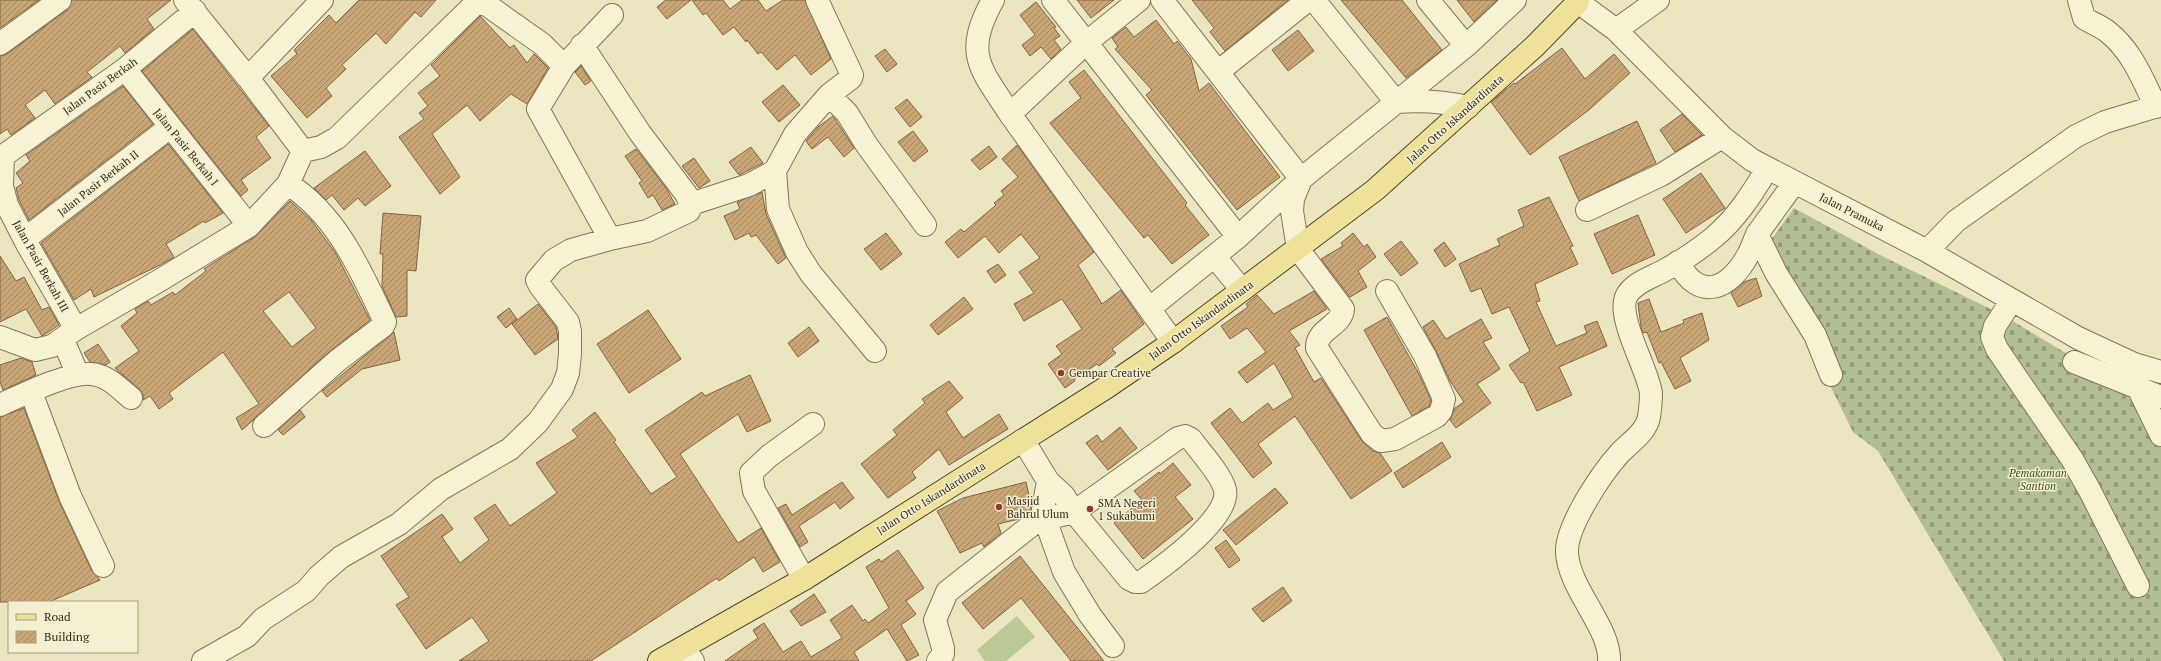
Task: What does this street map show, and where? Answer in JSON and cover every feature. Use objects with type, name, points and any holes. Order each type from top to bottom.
[{"type":"main road","name":"Jalan Otto Iskandardinata","points":[[659,661],[688,654],[1107,387],[1173,342],[1298,249],[1374,190],[1468,108],[1535,46],[1577,1]]},
{"type":"street","points":[[0,44],[60,0]]},
{"type":"street","points":[[817,0],[852,75],[851,78],[829,95],[795,134],[775,171],[778,209],[797,252],[811,274],[875,351]]},
{"type":"street","points":[[993,0],[978,40],[977,58],[982,70],[1010,114],[1173,342]]},
{"type":"street","points":[[1053,0],[1238,237]]},
{"type":"street","points":[[1010,114],[1086,43],[1139,0]]},
{"type":"street","points":[[1162,0],[1219,71],[1301,179]]},
{"type":"street","points":[[1219,71],[1308,0]]},
{"type":"street","points":[[1314,0],[1396,102]]},
{"type":"street","points":[[1428,0],[1466,46]]},
{"type":"street","points":[[1150,308],[1215,257],[1301,179],[1466,46],[1510,7],[1515,0]]},
{"type":"street","points":[[1616,30],[1658,0]]},
{"type":"street","points":[[1927,251],[1956,221],[2076,136],[2105,122],[2159,106],[2137,67],[2123,47],[2107,31],[2084,18],[2079,0]]},
{"type":"street","name":"Jalan Pramuka","points":[[1577,1],[1616,30],[1722,137],[1738,150],[1767,169],[1927,251],[2078,338],[2134,364],[2161,372]]},
{"type":"street","points":[[248,78],[316,2]]},
{"type":"street","points":[[303,151],[321,147],[337,138],[478,4],[487,5],[542,44],[564,66]]},
{"type":"street","points":[[190,6],[248,78],[303,151]]},
{"type":"street","name":"Jalan Pasir Berkah","points":[[1,156],[125,69],[190,6]]},
{"type":"street","points":[[610,239],[538,110],[564,66],[582,45],[612,15]]},
{"type":"street","points":[[582,45],[619,102],[691,204]]},
{"type":"street","name":"Jalan Pasir Berkah I","points":[[125,69],[249,226]]},
{"type":"street","points":[[829,95],[847,113],[866,144],[925,226]]},
{"type":"street","points":[[1396,102],[1419,100],[1448,102],[1468,108]]},
{"type":"street","name":"Jalan Pasir Berkah II","points":[[25,239],[170,127]]},
{"type":"street","points":[[1587,210],[1661,175],[1722,137]]},
{"type":"street","points":[[0,337],[35,350],[52,346],[249,226],[288,184],[303,151]]},
{"type":"street","name":"Jalan Pasir Berkah III","points":[[1,156],[2,186],[7,205],[25,239],[70,334],[78,375]]},
{"type":"street","points":[[1609,661],[1608,649],[1570,569],[1567,552],[1573,529],[1599,480],[1618,455],[1645,426],[1648,418],[1651,393],[1629,327],[1624,307],[1626,298],[1631,290],[1639,284],[1678,262],[1713,238],[1730,222],[1749,198],[1767,169]]},
{"type":"street","points":[[691,204],[749,185],[775,171]]},
{"type":"street","points":[[1301,179],[1293,199],[1292,211],[1298,249],[1343,309],[1340,318],[1320,336],[1317,342],[1318,353],[1372,434],[1377,439],[1386,442],[1396,439],[1431,420],[1441,412],[1444,399],[1424,356],[1387,291]]},
{"type":"street","points":[[1678,262],[1687,276],[1702,287],[1716,287],[1739,269],[1748,256],[1757,234],[1794,183]]},
{"type":"street","points":[[264,426],[337,361],[383,326],[385,322],[361,271],[343,241],[304,194],[288,184]]},
{"type":"street","points":[[203,661],[247,636],[263,618],[306,591],[319,576],[341,557],[399,524],[441,490],[510,449],[538,422],[562,389],[568,373],[570,332],[568,322],[537,280],[554,260],[571,250],[610,239],[647,231],[674,220],[689,211],[691,204]]},
{"type":"street","points":[[1757,234],[1776,273],[1815,335],[1831,375]]},
{"type":"street","points":[[1215,257],[1242,290]]},
{"type":"street","points":[[2012,300],[1995,326],[1992,337],[1998,349],[2072,459],[2090,491],[2138,586]]},
{"type":"street","points":[[2074,362],[2161,397]]},
{"type":"street","points":[[2134,364],[2138,388],[2161,435]]},
{"type":"street","points":[[0,405],[78,375],[92,374],[111,381],[131,398]]},
{"type":"street","points":[[31,392],[70,496],[103,566]]},
{"type":"street","points":[[804,579],[754,491],[751,473],[769,456],[813,424]]},
{"type":"street","points":[[938,661],[943,654],[943,648],[935,620],[947,592],[1021,532],[1045,519],[1074,512],[1182,436],[1191,439],[1223,484],[1225,490],[1224,502],[1199,536],[1185,550],[1141,582],[1135,582],[1129,578],[1074,512],[1064,496],[1048,482],[1023,440]]},
{"type":"street","points":[[1048,482],[1043,509],[1045,519],[1064,572],[1090,615],[1113,646]]},
{"type":"green space","name":"Pemakaman Santion","points":[[1794,208],[1882,256],[2001,314],[2152,405],[2161,408],[2161,661],[2004,661],[1878,451],[1853,432],[1817,359],[1758,258]]},
{"type":"green space","points":[[1017,616],[1035,637],[1006,661],[985,661],[977,650]]},
{"type":"building","points":[[0,0],[39,0],[0,28]]},
{"type":"building","points":[[72,0],[171,0],[147,19],[154,29],[125,53],[120,46],[87,72],[92,77],[55,104],[45,90],[25,105],[35,118],[11,135],[7,129],[0,134],[0,56],[7,54],[67,10]]},
{"type":"building","points":[[359,0],[436,0],[421,17],[415,12],[386,44],[376,33],[342,65],[346,69],[326,88],[332,96],[307,118],[271,76],[297,54],[294,50],[329,15],[336,23]]},
{"type":"building","points":[[666,0],[691,0],[667,19],[657,7]]},
{"type":"building","points":[[692,0],[723,0],[730,9],[742,0],[758,0],[766,11],[783,0],[805,0],[831,59],[811,75],[795,55],[777,70],[761,52],[758,54],[747,40],[746,42],[734,27],[723,35],[706,13],[703,15]]},
{"type":"building","points":[[1077,0],[1114,0],[1091,18]]},
{"type":"building","points":[[1192,0],[1288,0],[1225,51],[1210,32],[1214,28]]},
{"type":"building","points":[[1341,0],[1402,0],[1442,50],[1406,78]]},
{"type":"building","points":[[1457,0],[1497,0],[1474,22]]},
{"type":"building","points":[[1036,2],[1056,27],[1054,28],[1060,36],[1054,40],[1061,49],[1051,59],[1041,47],[1030,56],[1022,45],[1035,35],[1020,15]]},
{"type":"building","points":[[480,16],[510,48],[514,45],[527,63],[534,54],[548,68],[527,104],[511,94],[480,121],[467,105],[432,134],[460,177],[440,194],[399,137],[424,119],[419,113],[428,106],[418,93],[440,76],[431,65]]},
{"type":"building","points":[[1156,20],[1174,44],[1177,41],[1191,59],[1199,91],[1209,83],[1280,177],[1237,210],[1146,95],[1152,90],[1115,49],[1118,47],[1112,38],[1126,27],[1134,37]]},
{"type":"building","points":[[193,29],[269,126],[256,137],[271,158],[241,180],[248,190],[241,196],[142,71]]},
{"type":"building","points":[[1298,30],[1314,51],[1288,71],[1272,50]]},
{"type":"building","points":[[1562,48],[1585,79],[1614,54],[1630,73],[1590,109],[1530,155],[1491,102]]},
{"type":"building","points":[[885,49],[897,64],[887,72],[875,56]]},
{"type":"building","points":[[581,66],[591,81],[585,85],[575,72]]},
{"type":"building","points":[[1084,70],[1187,203],[1185,205],[1209,235],[1172,264],[1148,235],[1144,238],[1050,123],[1081,98],[1069,82]]},
{"type":"building","points":[[783,85],[800,105],[779,122],[762,102]]},
{"type":"building","points":[[123,86],[153,124],[29,220],[19,200],[16,188],[23,183],[16,173],[30,161],[26,155]]},
{"type":"building","points":[[907,99],[922,117],[910,127],[895,108]]},
{"type":"building","points":[[1682,114],[1702,135],[1675,152],[1660,130]]},
{"type":"building","points":[[833,116],[854,148],[844,157],[828,137],[812,149],[806,141],[818,127]]},
{"type":"building","points":[[1637,121],[1656,163],[1579,201],[1559,157]]},
{"type":"building","points":[[913,131],[928,151],[914,162],[898,142]]},
{"type":"building","points":[[168,144],[223,213],[205,223],[204,221],[166,244],[174,257],[94,297],[91,289],[74,300],[41,243]]},
{"type":"building","points":[[1017,145],[1094,252],[1078,265],[1102,304],[1121,290],[1144,324],[1112,349],[1116,353],[1099,366],[1097,364],[1074,379],[1075,381],[1065,388],[1048,364],[1062,354],[1056,346],[1082,329],[1062,299],[1024,321],[1014,304],[1034,293],[1019,272],[1040,258],[1021,234],[999,253],[985,236],[958,258],[945,242],[961,229],[964,232],[996,205],[994,203],[1004,195],[1001,191],[1018,177],[1002,159]]},
{"type":"building","points":[[989,146],[997,157],[980,170],[971,160]]},
{"type":"building","points":[[751,147],[763,163],[739,175],[729,162]]},
{"type":"building","points":[[636,149],[666,188],[675,204],[662,210],[653,195],[648,198],[639,183],[642,181],[625,156]]},
{"type":"building","points":[[365,151],[391,186],[365,206],[358,198],[344,210],[332,195],[326,200],[314,188]]},
{"type":"building","points":[[694,158],[710,181],[699,188],[682,166]]},
{"type":"building","points":[[1701,173],[1725,208],[1686,233],[1663,199]]},
{"type":"building","points":[[762,192],[766,214],[786,258],[778,264],[756,235],[751,237],[749,233],[735,240],[724,216],[740,209],[737,202]]},
{"type":"building","points":[[1549,197],[1573,246],[1570,247],[1578,264],[1535,284],[1540,301],[1536,302],[1556,346],[1587,333],[1584,326],[1597,321],[1607,346],[1559,367],[1572,395],[1537,411],[1523,382],[1521,383],[1509,365],[1530,351],[1509,307],[1492,314],[1481,288],[1471,292],[1459,264],[1500,245],[1497,239],[1524,226],[1518,210]]},
{"type":"building","points":[[290,201],[311,220],[335,252],[370,320],[329,352],[242,430],[236,418],[259,404],[223,352],[169,393],[173,399],[159,409],[150,396],[143,400],[143,394],[139,389],[115,368],[139,351],[121,326],[137,313],[135,309],[148,301],[151,305],[173,292],[175,295],[206,271],[204,269],[256,236]],"holes":[[[289,292],[316,328],[292,347],[263,311]]]},
{"type":"building","points":[[383,213],[421,216],[416,271],[407,270],[407,316],[396,317],[382,286],[383,254],[380,254]]},
{"type":"building","points":[[1638,215],[1655,255],[1612,274],[1594,234]]},
{"type":"building","points":[[886,233],[902,254],[881,270],[864,249]]},
{"type":"building","points":[[1353,233],[1364,247],[1367,244],[1376,257],[1358,271],[1367,287],[1350,297],[1321,259],[1343,246],[1341,243]]},
{"type":"building","points":[[1401,241],[1418,263],[1401,276],[1384,254]]},
{"type":"building","points":[[1444,242],[1456,259],[1445,267],[1434,250]]},
{"type":"building","points":[[0,256],[16,281],[24,277],[42,310],[49,307],[59,325],[42,336],[26,309],[0,322]]},
{"type":"building","points":[[998,264],[1006,275],[995,283],[987,271]]},
{"type":"building","points":[[1756,278],[1762,296],[1738,307],[1731,293],[1744,282]]},
{"type":"building","points":[[1314,291],[1327,309],[1289,331],[1300,345],[1295,348],[1314,382],[1321,378],[1362,441],[1373,451],[1380,453],[1392,471],[1351,499],[1295,416],[1258,444],[1272,463],[1253,478],[1211,423],[1230,408],[1242,423],[1268,403],[1273,410],[1293,397],[1274,363],[1247,383],[1238,372],[1266,352],[1247,328],[1230,339],[1221,326],[1248,307],[1246,304],[1257,295],[1274,314]]},
{"type":"building","points":[[964,297],[973,309],[938,335],[930,325]]},
{"type":"building","points":[[1649,299],[1661,332],[1684,323],[1683,320],[1702,313],[1709,340],[1680,358],[1691,381],[1675,389],[1661,362],[1659,363],[1647,332],[1643,333],[1641,327],[1638,303]]},
{"type":"building","points":[[538,304],[556,327],[558,339],[535,355],[512,324]]},
{"type":"building","points":[[509,308],[517,319],[506,328],[497,317]]},
{"type":"building","points":[[648,310],[681,359],[629,393],[597,344]]},
{"type":"building","points":[[1387,317],[1420,376],[1431,400],[1429,406],[1412,416],[1364,330]]},
{"type":"building","points":[[1481,319],[1492,338],[1483,342],[1500,369],[1477,384],[1491,403],[1456,428],[1450,420],[1455,408],[1464,402],[1450,381],[1423,327],[1433,320],[1446,339]]},
{"type":"building","points":[[809,327],[819,341],[798,357],[788,343]]},
{"type":"building","points":[[394,332],[400,360],[362,369],[327,397],[322,391]]},
{"type":"building","points":[[98,344],[110,362],[106,365],[90,362],[84,353]]},
{"type":"building","points":[[21,358],[32,362],[36,375],[3,390],[0,382],[0,365]]},
{"type":"building","points":[[750,375],[771,421],[747,432],[738,414],[680,454],[738,543],[761,528],[780,562],[763,572],[754,557],[719,581],[717,578],[591,661],[459,661],[489,641],[472,617],[426,649],[396,605],[409,597],[381,556],[442,514],[453,529],[442,537],[460,563],[489,540],[474,518],[495,504],[510,526],[557,493],[536,463],[578,437],[572,430],[595,412],[616,440],[614,442],[651,494],[677,477],[645,430],[702,392],[705,396]]},
{"type":"building","points":[[949,381],[963,398],[946,412],[963,438],[999,414],[1008,429],[949,465],[939,449],[912,472],[916,478],[888,498],[861,464],[897,435],[893,430],[925,403],[922,399]]},
{"type":"building","points":[[24,408],[59,501],[92,571],[100,580],[51,601],[0,602],[0,417]]},
{"type":"building","points":[[300,410],[305,417],[283,435],[278,430]]},
{"type":"building","points":[[1120,427],[1137,448],[1108,470],[1086,443],[1097,435],[1102,442]]},
{"type":"building","points":[[1442,442],[1451,457],[1403,488],[1394,473]]},
{"type":"building","points":[[1173,463],[1191,485],[1175,497],[1193,519],[1143,559],[1114,523],[1142,500],[1134,491],[1159,472],[1160,474]]},
{"type":"building","points":[[842,482],[854,498],[840,509],[835,502],[799,526],[808,542],[800,547],[778,508],[786,504],[792,515]]},
{"type":"building","points":[[1026,482],[1031,511],[1019,519],[998,524],[1001,533],[984,547],[982,543],[960,553],[937,511],[963,498]]},
{"type":"building","points":[[1275,488],[1288,503],[1236,545],[1223,530]]},
{"type":"building","points":[[1226,540],[1240,560],[1229,568],[1215,548]]},
{"type":"building","points":[[898,550],[924,588],[906,601],[916,614],[901,625],[919,655],[907,661],[887,629],[854,652],[859,661],[725,661],[758,638],[753,630],[764,623],[783,652],[801,641],[811,657],[842,638],[830,620],[852,605],[863,621],[865,619],[868,623],[889,608],[866,567],[879,559],[881,562]]},
{"type":"building","points":[[1020,556],[1104,661],[1071,661],[1021,598],[983,629],[962,603]]},
{"type":"building","points":[[1283,587],[1292,601],[1263,622],[1252,609]]},
{"type":"building","points":[[814,594],[826,612],[801,626],[790,611]]},
{"type":"place","name":"Gempar Creative","points":[[1061,373]]},
{"type":"place","name":"Masjid Bahrul Ulum","points":[[999,507]]},
{"type":"place","name":"SMA Negeri 1 Sukabumi","points":[[1090,509]]}]
